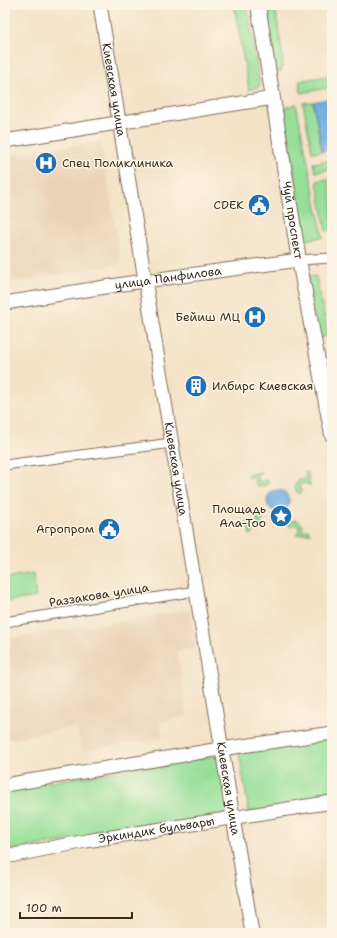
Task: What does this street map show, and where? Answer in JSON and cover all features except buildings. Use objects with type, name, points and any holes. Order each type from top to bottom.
[{"type":"main road","name":"Чуй проспект","points":[[258,5],[299,260],[332,435]]},
{"type":"street","name":"Киевская улица","points":[[100,5],[252,933]]},
{"type":"street","points":[[5,141],[273,98]]},
{"type":"street","name":"улица Панфилова","points":[[5,303],[145,281],[299,260],[332,258]]},
{"type":"street","points":[[5,465],[172,443]]},
{"type":"street","name":"Раззакова улица","points":[[5,622],[196,591]]},
{"type":"street","points":[[5,785],[222,749],[332,733]]},
{"type":"street","name":"Эркиндик бульвары","points":[[5,857],[86,842],[332,802]]},
{"type":"shaded area","points":[[101,141],[121,264],[5,283],[5,156]]},
{"type":"shaded area","points":[[190,610],[196,648],[177,651],[187,716],[160,722],[163,738],[81,751],[77,726],[5,740],[5,639]]},
{"type":"green space","points":[[234,5],[247,5],[260,86],[249,90]]},
{"type":"green space","points":[[267,5],[275,5],[283,59],[281,72],[276,71]]},
{"type":"green space","points":[[332,75],[332,87],[301,93],[299,81]]},
{"type":"green space","points":[[313,102],[322,151],[312,152],[303,103]]},
{"type":"green space","points":[[296,104],[323,237],[305,240],[285,115],[286,107]]},
{"type":"green space","points":[[332,160],[332,169],[315,172],[313,163]]},
{"type":"green space","points":[[328,179],[332,202],[332,230],[326,231],[317,181]]},
{"type":"green space","points":[[316,276],[328,336],[318,338],[307,277]]},
{"type":"green space","points":[[261,472],[258,476],[259,481],[261,482],[266,480],[269,482],[260,487],[255,483],[254,475],[250,478],[247,474]]},
{"type":"green space","points":[[305,473],[308,473],[310,486],[306,483],[301,484],[299,487],[302,491],[300,494],[296,491],[295,485],[299,480],[307,479],[304,475]]},
{"type":"green space","points":[[258,513],[261,516],[262,522],[259,527],[251,528],[254,533],[250,535],[247,521],[251,524],[256,523],[258,521],[256,516]]},
{"type":"green space","points":[[297,520],[302,524],[303,532],[308,529],[310,533],[296,535],[299,531],[298,526],[296,524],[291,527],[288,525],[291,521]]},
{"type":"green space","points":[[33,574],[36,597],[5,602],[5,579]]},
{"type":"green space","points":[[332,738],[332,799],[249,812],[239,752]]},
{"type":"green space","points":[[221,755],[230,815],[5,851],[5,789]]},
{"type":"water","points":[[332,98],[332,149],[322,151],[313,102]]},
{"type":"water","points":[[278,490],[286,493],[289,501],[286,509],[278,512],[270,509],[267,501],[270,493]]},
{"type":"place","name":"Спец Поликлиника","points":[[46,163]]},
{"type":"place","name":"CDEK","points":[[259,205]]},
{"type":"place","name":"Бейиш МЦ","points":[[255,317]]},
{"type":"place","name":"Илбирс Киевская","points":[[196,386]]},
{"type":"place","name":"Площадь Ала-Тоо","points":[[281,516]]},
{"type":"place","name":"Агропром","points":[[109,529]]}]
